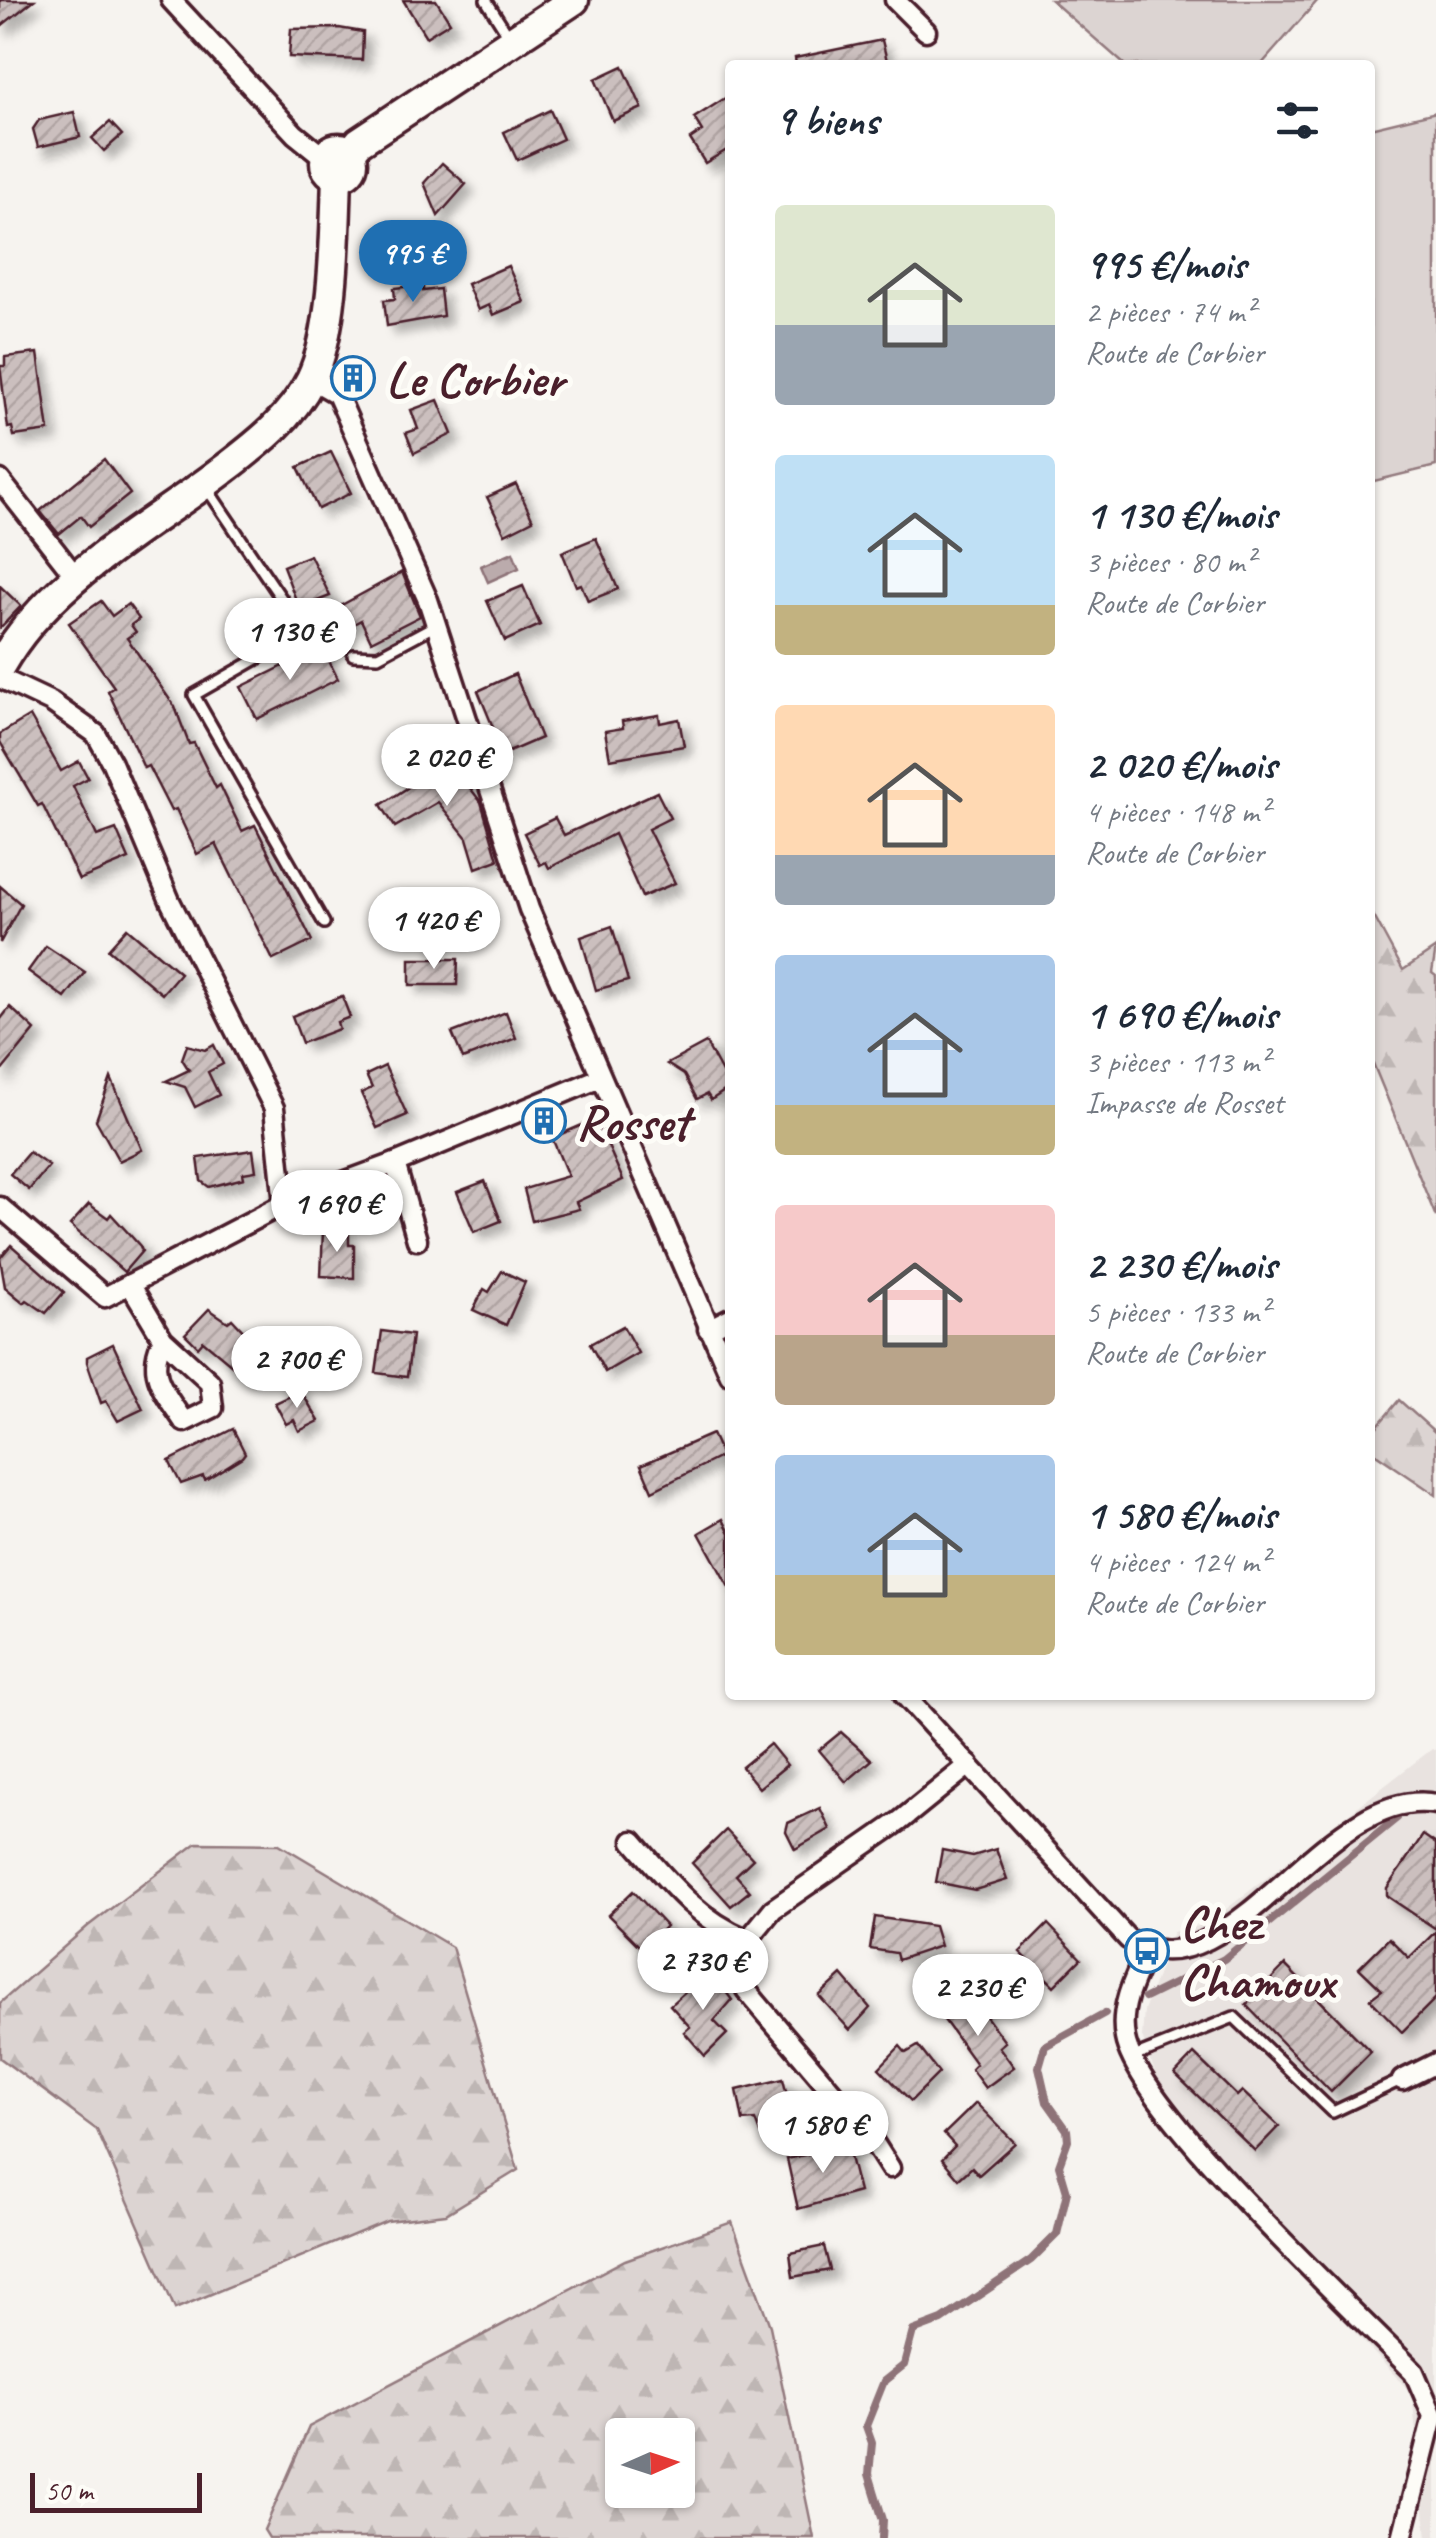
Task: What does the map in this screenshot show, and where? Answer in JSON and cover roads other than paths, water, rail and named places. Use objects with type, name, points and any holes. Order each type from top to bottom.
[{"type":"street","points":[[170,0],[295,134],[338,162]]},
{"type":"street","points":[[0,666],[34,614],[76,577],[265,438],[311,380],[328,322],[338,162],[359,142],[574,0]]},
{"type":"street","points":[[895,0],[926,32]]},
{"type":"street","points":[[311,380],[337,394],[436,625],[529,909],[725,1365]]},
{"type":"street","points":[[0,480],[76,577]]},
{"type":"street","points":[[0,678],[51,702],[96,734],[112,763],[170,901],[274,1108],[284,1204]]},
{"type":"street","points":[[0,1206],[105,1297],[284,1204],[396,1163],[600,1078]]},
{"type":"street","points":[[396,1163],[418,1240]]},
{"type":"street","points":[[130,1284],[163,1339]]},
{"type":"street","points":[[708,1329],[725,1320]]},
{"type":"street","points":[[909,1700],[1128,1939],[1148,1952],[1189,1948],[1232,1924],[1369,1814],[1410,1801],[1436,1804]]},
{"type":"street","points":[[890,2168],[869,2134],[746,1990],[741,1958],[746,1939],[773,1908],[900,1821],[969,1765]]},
{"type":"street","points":[[633,1841],[680,1896],[714,1923],[746,1939]]},
{"type":"street","points":[[1148,1952],[1125,2002],[1124,2038],[1132,2058],[1175,2125],[1414,2372],[1433,2416],[1402,2538]]},
{"type":"street","points":[[1402,2080],[1436,2063]]},
{"type":"lane","points":[[486,0],[512,41]]},
{"type":"lane","points":[[204,484],[304,632],[194,695],[324,923]]},
{"type":"lane","points":[[354,656],[378,656],[436,625]]},
{"type":"lane","points":[[1132,2058],[1234,2018],[1333,2112],[1402,2080]]},
{"type":"water","points":[[513,552],[519,568],[488,582],[481,566]]},
{"type":"waterway","points":[[1145,1998],[1224,1959],[1397,1818]]},
{"type":"waterway","points":[[882,2538],[883,2520],[869,2474],[872,2443],[866,2426],[884,2381],[904,2365],[913,2331],[942,2320],[1031,2260],[1057,2234],[1067,2192],[1059,2165],[1068,2140],[1067,2130],[1047,2102],[1039,2067],[1045,2046],[1105,2013]]},
{"type":"place","name":"Le Corbier","points":[[353,378]]},
{"type":"place","name":"Rosset","points":[[544,1121]]},
{"type":"place","name":"Chez Chamoux","points":[[1147,1951]]}]
